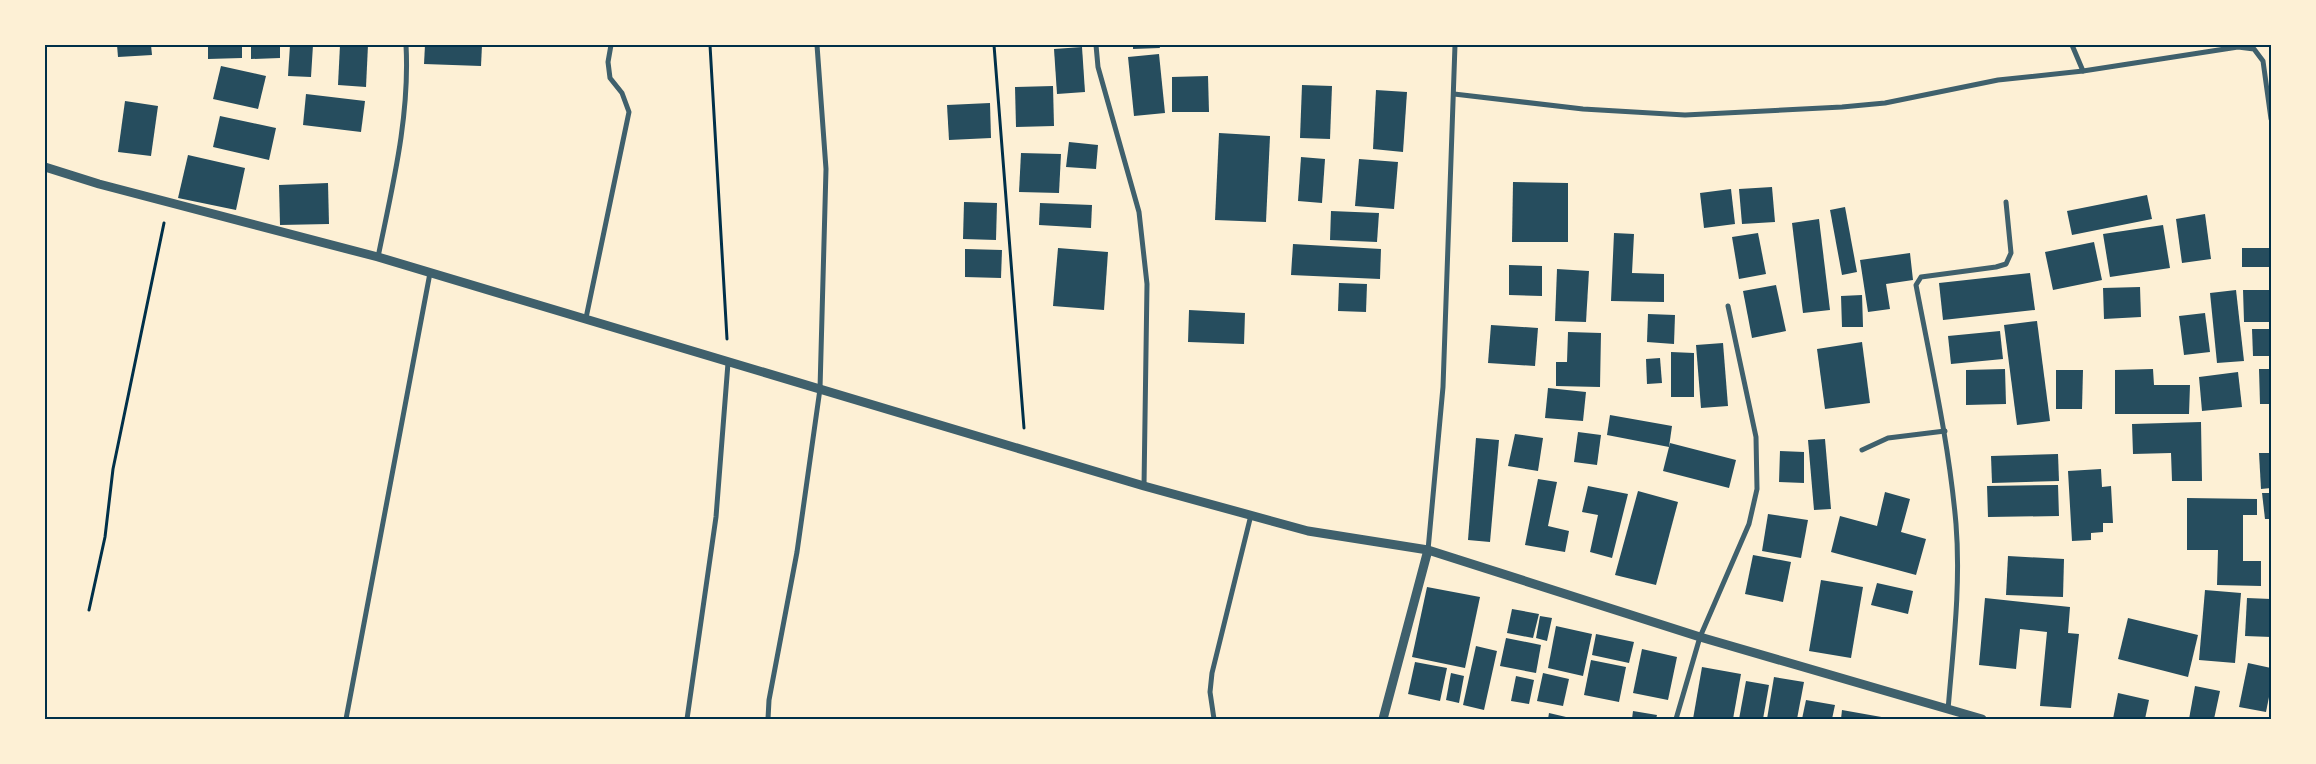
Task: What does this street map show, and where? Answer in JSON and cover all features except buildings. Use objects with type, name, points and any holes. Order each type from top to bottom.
[{"type":"street","points":[[378,257],[400,150],[407,65],[406,45]]},
{"type":"street","points":[[586,318],[629,112],[622,93],[610,78],[608,62],[611,45]]},
{"type":"street","points":[[768,719],[769,700],[797,552],[820,389],[826,168],[817,45]]},
{"type":"street","points":[[1096,45],[1098,67],[1139,212],[1147,284],[1144,486]]},
{"type":"street","points":[[1383,719],[1428,550],[1443,386],[1455,45]]},
{"type":"street","points":[[2072,45],[2084,71]]},
{"type":"street","points":[[1454,94],[1583,109],[1685,115],[1842,107],[1885,103],[1998,80],[2084,71],[2238,47],[2254,49],[2263,62],[2271,119]]},
{"type":"street","points":[[45,167],[98,184],[378,257],[1144,486],[1308,531],[1428,550],[1700,637],[1982,719]]},
{"type":"street","points":[[1948,710],[1958,582],[1956,524],[1944,431],[1916,284],[1921,277],[2006,264],[2011,253],[2006,202]]},
{"type":"street","points":[[346,719],[430,273]]},
{"type":"street","points":[[1676,719],[1700,637],[1749,524],[1757,489],[1756,437],[1728,306]]},
{"type":"street","points":[[687,719],[716,517],[728,362]]},
{"type":"street","points":[[1862,450],[1888,438],[1944,431]]},
{"type":"street","points":[[1214,719],[1210,692],[1212,673],[1251,514]]},
{"type":"path","points":[[710,45],[726,325]]},
{"type":"path","points":[[994,45],[1026,451]]},
{"type":"path","points":[[88,610],[105,537],[113,470],[168,201]]}]
